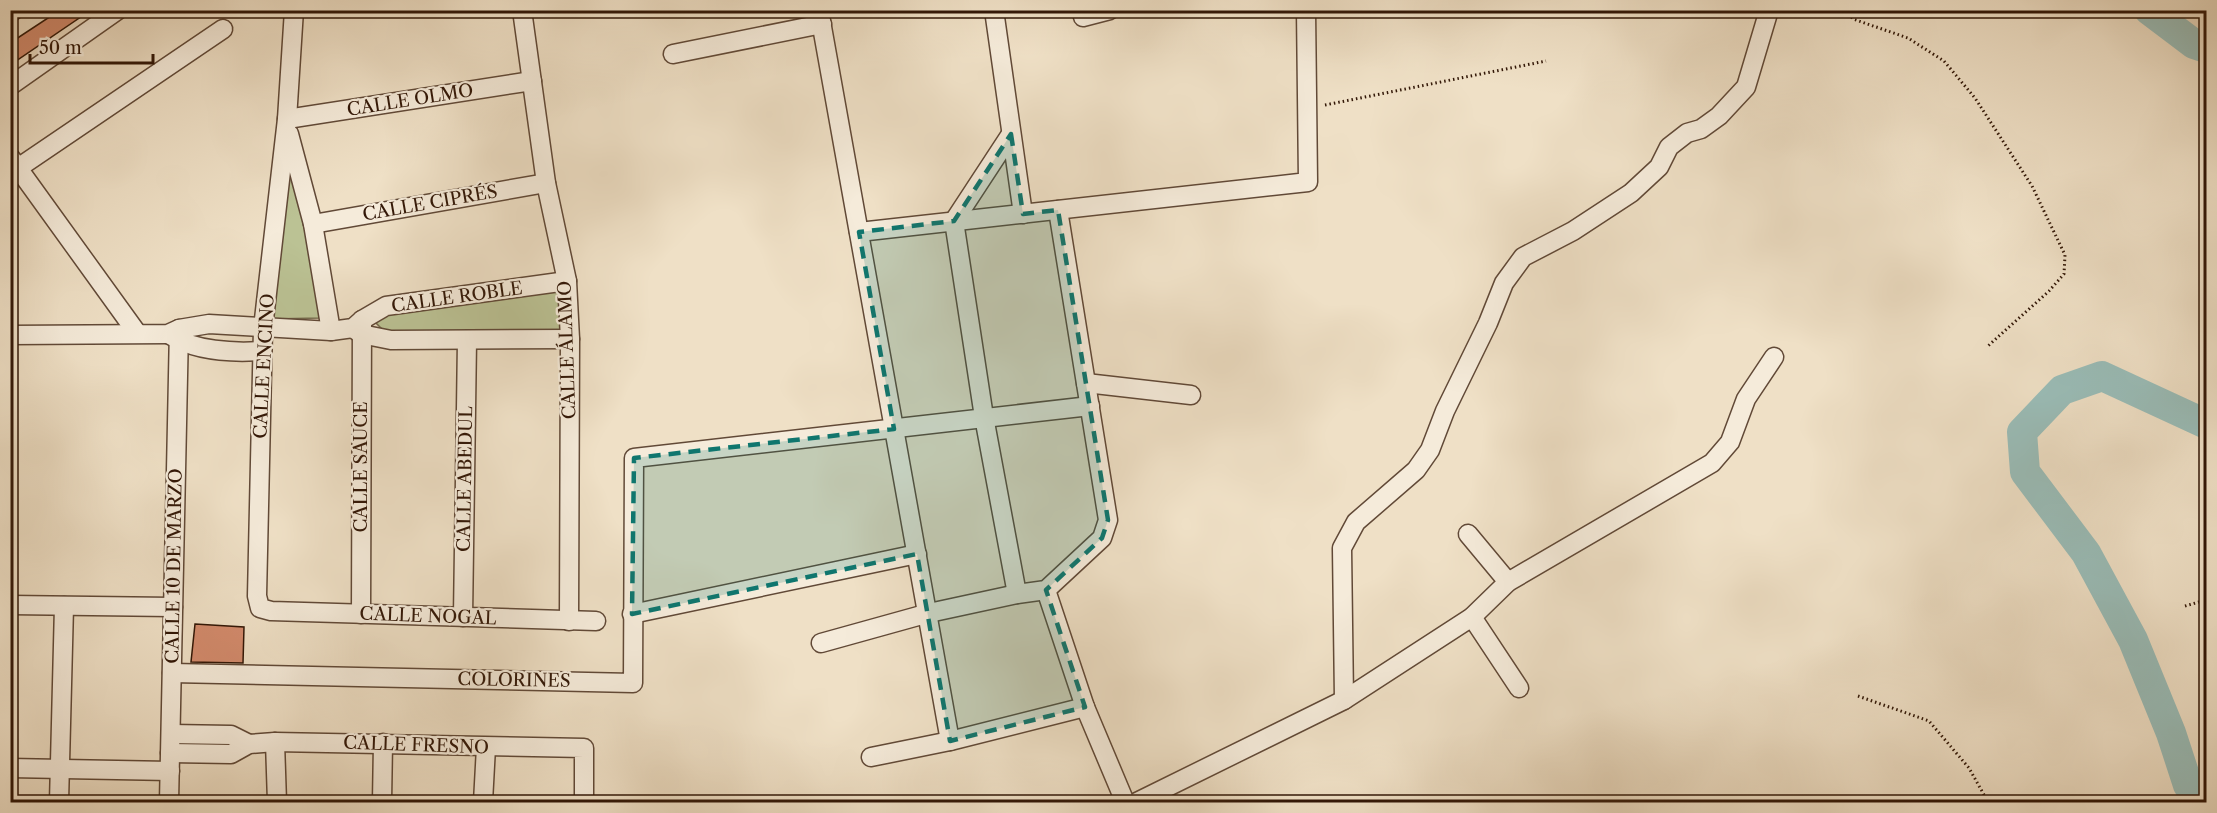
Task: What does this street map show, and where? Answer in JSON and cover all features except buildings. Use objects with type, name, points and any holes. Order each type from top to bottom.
[{"type":"street","points":[[10,86],[118,10]]},
{"type":"street","name":"CALLE ENCINO","points":[[260,608],[257,596],[263,328],[286,122],[294,10]]},
{"type":"street","name":"CALLE ÁLAMO","points":[[522,10],[546,183],[567,281],[570,339],[569,621]]},
{"type":"street","points":[[994,10],[1023,214]]},
{"type":"street","points":[[1082,10],[1083,17],[1110,10]]},
{"type":"street","points":[[859,232],[1308,182],[1306,10]]},
{"type":"street","points":[[1344,700],[1342,548],[1356,522],[1416,470],[1430,450],[1445,411],[1504,283],[1523,257],[1573,231],[1631,193],[1659,167],[1669,147],[1687,133],[1701,129],[1719,116],[1746,87],[1769,10]]},
{"type":"street","points":[[673,54],[820,17],[950,741]]},
{"type":"street","points":[[137,333],[14,162],[223,29]]},
{"type":"street","name":"CALLE OLMO","points":[[286,122],[532,81]]},
{"type":"street","name":"CALLE ENCINO","points":[[286,122],[313,224],[331,331]]},
{"type":"street","points":[[1011,134],[954,221],[984,417],[1017,594]]},
{"type":"street","name":"CALLE CIPRÉS","points":[[313,224],[546,183]]},
{"type":"street","points":[[821,643],[929,614],[1017,594],[1046,590],[1102,538],[1108,520],[1058,210]]},
{"type":"street","name":"CALLE ROBLE","points":[[175,334],[208,324],[331,331],[359,327],[386,306],[567,281]]},
{"type":"street","name":"CALLE ROBLE","points":[[359,327],[391,340],[570,339]]},
{"type":"street","name":"CALLE SAUCE","points":[[359,327],[361,614]]},
{"type":"street","points":[[10,335],[175,334],[207,348],[262,351]]},
{"type":"street","name":"CALLE 10 DE MARZO","points":[[169,802],[175,334]]},
{"type":"street","name":"CALLE ABEDUL","points":[[463,618],[467,340]]},
{"type":"street","points":[[1137,802],[1344,700],[1472,616],[1508,582],[1712,463],[1730,441],[1746,399],[1774,357]]},
{"type":"street","points":[[1086,383],[1191,395]]},
{"type":"street","points":[[894,429],[1090,406]]},
{"type":"street","name":"COLORINES","points":[[172,673],[633,683],[634,458],[894,429]]},
{"type":"street","points":[[1468,534],[1508,582]]},
{"type":"street","points":[[632,614],[917,554]]},
{"type":"street","points":[[1046,590],[1086,707],[1125,802]]},
{"type":"street","points":[[10,605],[173,607]]},
{"type":"street","points":[[59,802],[64,606]]},
{"type":"street","name":"CALLE NOGAL","points":[[260,608],[271,611],[596,621]]},
{"type":"street","points":[[1472,616],[1520,688]]},
{"type":"street","points":[[871,757],[950,741],[1086,707]]},
{"type":"street","name":"CALLE FRESNO","points":[[171,734],[231,735],[249,744]]},
{"type":"street","points":[[275,742],[277,802]]},
{"type":"street","name":"CALLE FRESNO","points":[[10,768],[60,769],[170,762],[231,754],[249,744],[275,742],[584,748],[584,802]]},
{"type":"street","points":[[382,802],[383,743]]},
{"type":"street","points":[[483,802],[486,747]]},
{"type":"path","points":[[1846,10],[1853,19],[1908,39],[1944,61],[1975,98],[2032,186],[2065,255],[2064,274],[2049,291],[1988,346]]},
{"type":"path","points":[[1307,108],[1546,61]]},
{"type":"path","points":[[2185,606],[2206,600]]},
{"type":"path","points":[[1858,696],[1929,721],[1969,768],[1988,802]]},
{"type":"highlighted area","points":[[1011,134],[1023,214],[1058,210],[1108,520],[1102,538],[1046,590],[1085,707],[950,741],[917,554],[632,614],[634,458],[894,429],[859,232],[954,221]]},
{"type":"green space","points":[[287,141],[313,232],[321,318],[268,319]]},
{"type":"green space","points":[[557,286],[562,334],[384,331],[374,321],[389,311]]},
{"type":"waterway","points":[[2149,10],[2194,44],[2206,48]]},
{"type":"waterway","points":[[2198,802],[2188,785],[2171,733],[2133,640],[2086,553],[2025,472],[2022,432],[2062,390],[2102,376],[2206,424]]}]
